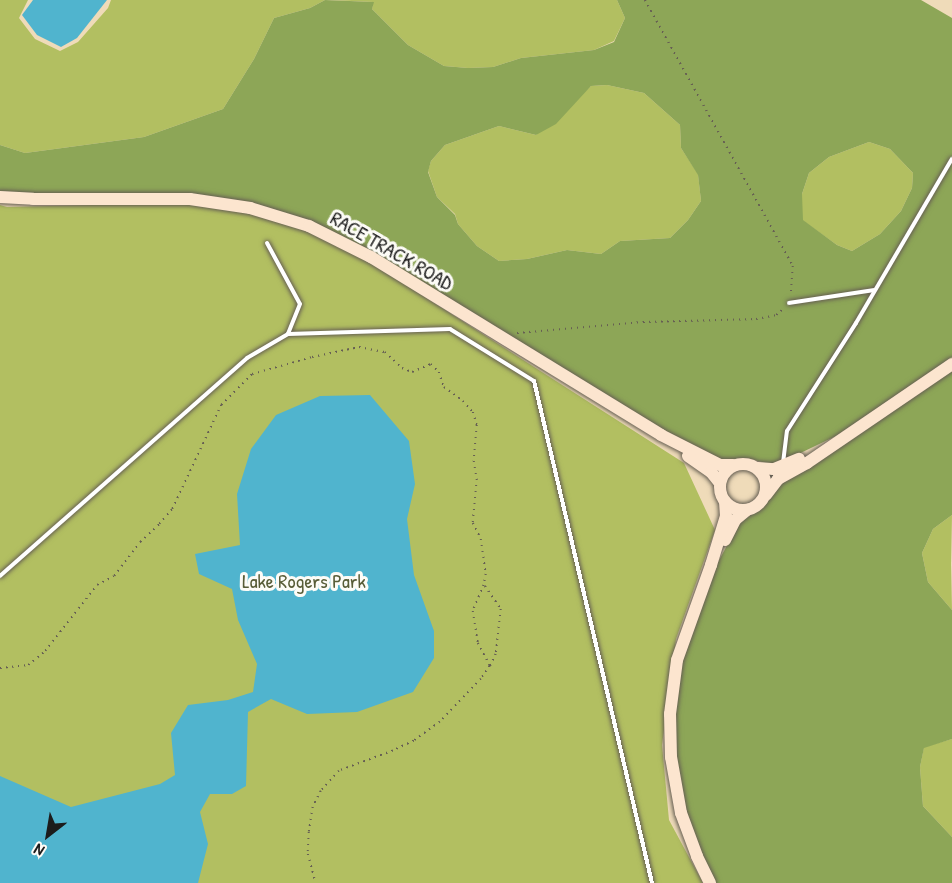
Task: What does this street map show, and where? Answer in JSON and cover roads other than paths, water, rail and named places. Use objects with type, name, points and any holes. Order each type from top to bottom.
[{"type":"main road","name":"RACE TRACK ROAD","points":[[0,196],[33,199],[190,199],[269,212],[309,226],[347,243],[661,435],[720,465],[733,465]]},
{"type":"main road","points":[[711,565],[735,520],[747,510],[758,505],[783,471],[838,440],[952,364]]},
{"type":"main road","name":"RACE TRACK ROAD","points":[[661,435],[711,472],[720,483]]},
{"type":"main road","points":[[711,883],[697,856],[681,813],[670,736],[671,700],[677,660],[726,516],[720,483],[722,476],[733,465],[746,463],[758,468],[783,471]]},
{"type":"main road","points":[[758,468],[766,480],[766,495]]},
{"type":"main road","points":[[725,502],[739,510],[747,510]]},
{"type":"lane","points":[[783,471],[786,431],[815,389],[952,159]]},
{"type":"lane","points":[[267,243],[300,304],[288,334]]},
{"type":"lane","points":[[789,303],[875,290]]},
{"type":"lane","points":[[0,576],[247,358],[288,334],[450,328],[534,381],[652,883]]},
{"type":"water","points":[[33,0],[107,0],[77,38],[61,47],[37,35],[22,15]]},
{"type":"water","points":[[370,395],[409,441],[415,484],[407,519],[414,575],[434,631],[434,658],[413,692],[357,712],[307,714],[271,699],[248,712],[246,786],[232,794],[210,794],[200,812],[208,844],[198,883],[0,883],[0,776],[71,807],[160,784],[175,775],[171,733],[188,705],[228,700],[253,692],[257,664],[238,620],[232,589],[199,574],[195,554],[240,545],[237,494],[251,449],[276,415],[320,396]]},
{"type":"park label","name":"Lake Rogers Park","points":[[304,580]]}]
